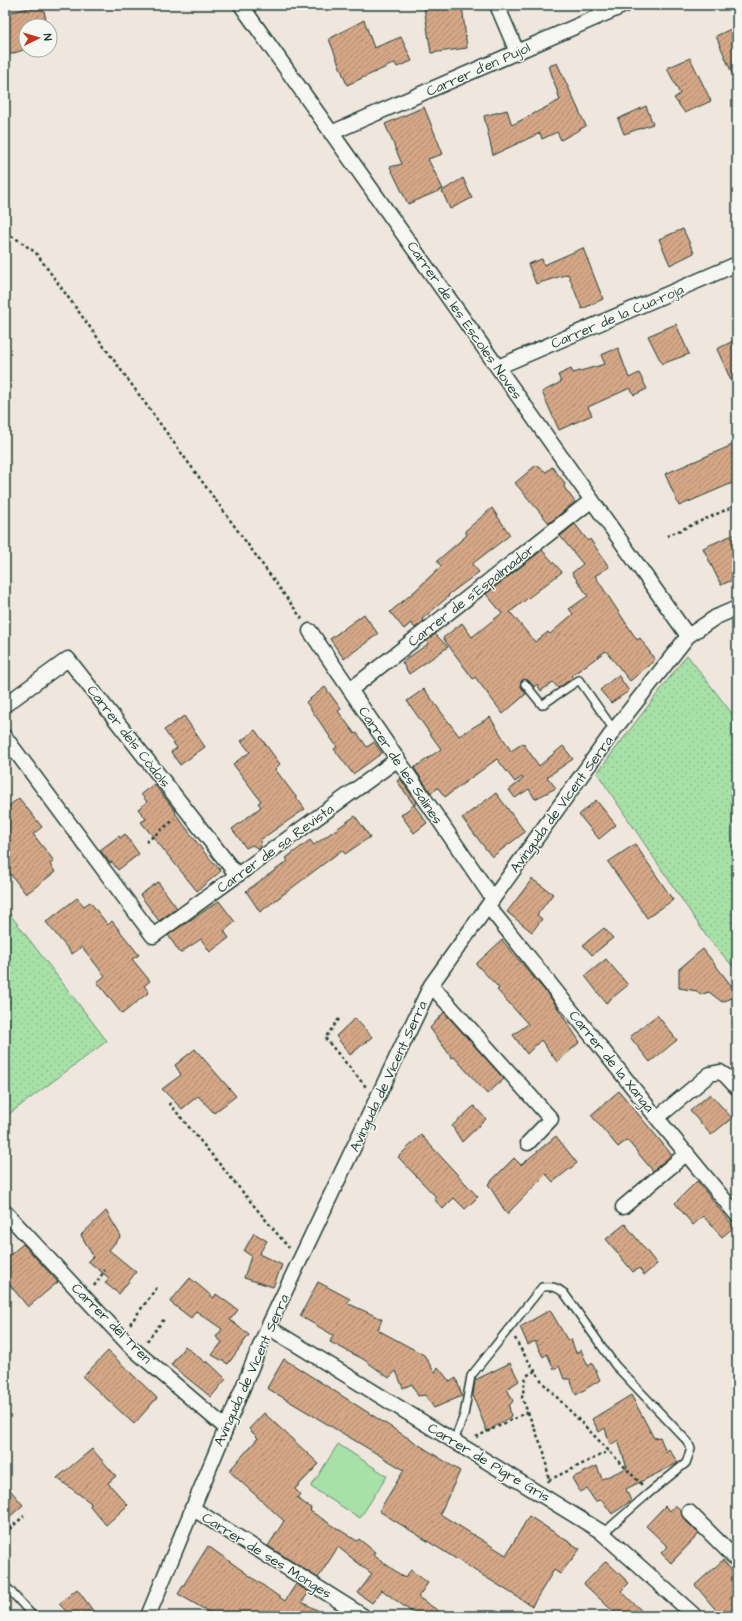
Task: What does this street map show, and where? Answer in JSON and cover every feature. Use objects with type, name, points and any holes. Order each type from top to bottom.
[{"type":"street","name":"Carrer de les Escoles Noves","points":[[241,5],[688,636]]},
{"type":"street","points":[[497,5],[517,52]]},
{"type":"street","name":"Carrer d'en Pujol","points":[[331,132],[625,5]]},
{"type":"street","name":"Carrer de la Cua-roja","points":[[498,367],[737,264]]},
{"type":"street","name":"Carrer de s'Espalmador","points":[[350,690],[592,500]]},
{"type":"street","name":"Avinguda de Vicent Serra","points":[[148,1616],[268,1327],[431,985],[614,730],[688,636],[716,617],[737,608]]},
{"type":"street","name":"Carrer de les Salines","points":[[310,631],[398,759],[490,902]]},
{"type":"street","name":"Carrer dels Còdols","points":[[5,705],[68,658],[237,875]]},
{"type":"street","name":"Carrer de sa Revista","points":[[5,737],[153,936],[398,759]]},
{"type":"street","name":"Carrer de la Xanga","points":[[490,902],[657,1118],[737,1215]]},
{"type":"street","points":[[431,985],[551,1119],[528,1144]]},
{"type":"street","points":[[657,1118],[710,1074],[720,1072],[737,1088]]},
{"type":"street","points":[[623,1207],[687,1153]]},
{"type":"street","name":"Carrer del Tren","points":[[5,1212],[138,1352],[226,1428]]},
{"type":"street","name":"Carrer de Pigre Gris","points":[[268,1327],[600,1531],[695,1616]]},
{"type":"street","name":"Carrer de ses Monges","points":[[192,1508],[364,1616]]},
{"type":"street","points":[[689,1512],[737,1560]]},
{"type":"lane","points":[[525,684],[542,705],[579,680],[614,730]]},
{"type":"lane","points":[[454,1441],[464,1415],[471,1376],[542,1287],[550,1286],[558,1289],[564,1293],[615,1365],[688,1442],[691,1449],[686,1463],[649,1493],[610,1528],[600,1531]]},
{"type":"lane","points":[[5,1585],[33,1616]]},
{"type":"path","points":[[5,236],[14,237],[36,253],[310,631]]},
{"type":"path","points":[[667,536],[737,505]]},
{"type":"path","points":[[146,842],[187,810]]},
{"type":"path","points":[[339,1019],[325,1038],[376,1100]]},
{"type":"path","points":[[169,1103],[300,1261]]},
{"type":"path","points":[[121,1335],[158,1286]]},
{"type":"path","points":[[138,1352],[165,1318]]},
{"type":"path","points":[[515,1338],[543,1383],[649,1493]]},
{"type":"path","points":[[535,1371],[526,1376],[522,1398],[544,1452],[549,1480]]},
{"type":"path","points":[[468,1450],[474,1438],[528,1412]]},
{"type":"path","points":[[538,1493],[549,1480],[610,1451]]},
{"type":"path","points":[[5,1533],[24,1516]]},
{"type":"green space","points":[[687,655],[737,720],[737,971],[707,937],[597,773]]},
{"type":"green space","points":[[5,908],[107,1041],[5,1117]]},
{"type":"green space","points":[[338,1444],[387,1476],[360,1518],[311,1487]]},
{"type":"building","points":[[43,5],[45,18],[18,18],[18,52],[5,56],[5,14]]},
{"type":"building","points":[[432,5],[462,5],[467,48],[431,53],[424,7]]},
{"type":"building","points":[[364,20],[374,48],[401,37],[412,61],[397,67],[395,63],[347,85],[329,39]]},
{"type":"building","points":[[737,26],[737,85],[716,36]]},
{"type":"building","points":[[690,58],[711,101],[685,113],[674,98],[680,94],[667,68]]},
{"type":"building","points":[[557,63],[586,126],[561,140],[557,132],[542,139],[540,133],[493,155],[484,116],[507,110],[512,125],[560,100],[549,66]]},
{"type":"building","points":[[646,106],[653,124],[624,134],[618,119]]},
{"type":"building","points":[[424,107],[443,154],[428,159],[443,189],[408,204],[390,167],[402,164],[385,124]]},
{"type":"building","points":[[463,178],[472,198],[450,209],[442,191]]},
{"type":"building","points":[[683,229],[694,253],[670,265],[659,239]]},
{"type":"building","points":[[583,248],[603,299],[582,309],[568,274],[536,284],[528,264],[542,259],[544,265]]},
{"type":"building","points":[[676,324],[689,354],[662,364],[648,336]]},
{"type":"building","points":[[737,339],[737,394],[717,349]]},
{"type":"building","points":[[618,348],[629,378],[639,373],[647,389],[634,395],[630,388],[588,407],[592,415],[559,430],[542,392],[561,382],[558,375],[571,369],[573,373],[605,364],[601,355]]},
{"type":"building","points":[[737,443],[737,481],[679,506],[665,474]]},
{"type":"building","points":[[536,465],[546,472],[552,467],[565,483],[564,487],[575,502],[549,523],[515,483]]},
{"type":"building","points":[[492,508],[510,535],[472,564],[479,572],[448,595],[449,596],[422,619],[424,621],[415,628],[411,623],[404,629],[390,612],[441,566],[437,561],[467,535],[465,531]]},
{"type":"building","points":[[575,524],[588,541],[590,539],[609,567],[595,576],[637,640],[640,638],[655,660],[630,681],[606,651],[571,676],[573,678],[558,688],[553,682],[541,691],[537,684],[534,687],[529,681],[524,679],[520,685],[526,694],[503,714],[475,677],[473,679],[443,638],[462,623],[472,637],[502,613],[486,594],[542,550],[562,572],[510,612],[535,642],[548,632],[550,634],[573,614],[569,609],[588,596],[572,573],[583,564],[560,536]]},
{"type":"building","points":[[737,533],[737,578],[721,585],[703,548]]},
{"type":"building","points":[[364,614],[378,634],[344,659],[330,639]]},
{"type":"building","points":[[435,634],[448,647],[409,674],[402,662],[428,644],[426,642]]},
{"type":"building","points":[[618,675],[629,691],[611,703],[600,690]]},
{"type":"building","points":[[325,687],[341,709],[338,711],[355,734],[357,733],[367,747],[374,742],[382,753],[353,774],[334,749],[337,747],[306,702]]},
{"type":"building","points":[[424,689],[459,736],[490,717],[511,751],[523,743],[539,766],[563,746],[573,759],[547,777],[556,788],[535,799],[529,789],[515,798],[509,790],[523,779],[522,777],[515,782],[497,759],[445,797],[438,788],[431,793],[414,768],[441,749],[407,701]]},
{"type":"building","points":[[184,716],[205,747],[180,765],[171,752],[177,748],[164,730]]},
{"type":"building","points":[[255,730],[280,764],[275,769],[305,809],[260,840],[261,848],[259,849],[252,845],[246,848],[232,829],[261,807],[258,803],[261,801],[233,764],[250,752],[241,741]]},
{"type":"building","points":[[400,778],[417,803],[414,805],[397,781]]},
{"type":"building","points":[[154,784],[204,852],[221,871],[197,891],[141,822],[146,819],[138,809],[147,802],[141,794]]},
{"type":"building","points":[[496,793],[525,832],[492,857],[462,818]]},
{"type":"building","points":[[19,798],[42,827],[33,834],[54,861],[50,864],[55,872],[26,894],[5,867],[5,809]]},
{"type":"building","points":[[596,800],[616,825],[599,839],[579,815]]},
{"type":"building","points":[[414,805],[427,823],[414,833],[401,815]]},
{"type":"building","points":[[355,816],[370,837],[345,854],[342,850],[260,912],[246,891],[288,861],[286,858],[310,840],[314,845]]},
{"type":"building","points":[[125,834],[139,854],[118,870],[112,862],[110,863],[100,850],[119,836],[120,838]]},
{"type":"building","points":[[635,844],[673,900],[647,918],[608,862]]},
{"type":"building","points":[[532,879],[553,894],[537,915],[542,919],[532,932],[507,912]]},
{"type":"building","points":[[158,882],[177,908],[159,921],[140,895]]},
{"type":"building","points":[[77,898],[84,906],[90,902],[108,925],[112,921],[139,955],[132,959],[150,981],[144,986],[149,992],[122,1014],[97,982],[105,976],[82,947],[72,954],[46,922]]},
{"type":"building","points":[[219,901],[235,922],[224,931],[229,938],[210,952],[201,939],[180,953],[168,935]]},
{"type":"building","points":[[604,928],[613,938],[592,955],[583,945]]},
{"type":"building","points":[[502,940],[551,998],[580,1042],[557,1062],[541,1040],[527,1054],[513,1035],[528,1024],[497,990],[499,988],[476,964]]},
{"type":"building","points":[[703,949],[737,993],[737,996],[722,1002],[709,992],[700,995],[697,991],[679,988],[679,969]]},
{"type":"building","points":[[606,959],[628,985],[606,1003],[585,976]]},
{"type":"building","points":[[444,1012],[504,1079],[487,1094],[454,1057],[452,1058],[430,1028]]},
{"type":"building","points":[[657,1015],[677,1040],[650,1062],[630,1037]]},
{"type":"building","points":[[355,1018],[372,1037],[350,1055],[336,1036]]},
{"type":"building","points":[[195,1049],[236,1096],[214,1113],[198,1096],[182,1109],[162,1089],[181,1075],[175,1065]]},
{"type":"building","points":[[619,1091],[672,1155],[653,1171],[627,1140],[618,1147],[591,1115]]},
{"type":"building","points":[[710,1094],[732,1118],[711,1135],[690,1111]]},
{"type":"building","points":[[474,1106],[486,1119],[462,1142],[452,1126]]},
{"type":"building","points":[[421,1135],[478,1197],[465,1209],[454,1198],[443,1209],[434,1199],[436,1197],[398,1157]]},
{"type":"building","points":[[556,1136],[577,1163],[553,1182],[546,1174],[507,1214],[488,1184],[514,1158],[521,1165]]},
{"type":"building","points":[[697,1181],[734,1227],[722,1237],[703,1216],[693,1225],[675,1203]]},
{"type":"building","points":[[106,1211],[121,1236],[109,1250],[136,1272],[119,1294],[105,1283],[109,1278],[88,1261],[93,1256],[81,1235]]},
{"type":"building","points":[[625,1224],[657,1264],[644,1275],[639,1268],[633,1272],[606,1239]]},
{"type":"building","points":[[254,1233],[267,1241],[259,1254],[282,1265],[273,1287],[244,1278],[251,1256],[244,1251]]},
{"type":"building","points":[[23,1244],[58,1282],[28,1307],[5,1279],[5,1259]]},
{"type":"building","points":[[190,1278],[214,1298],[216,1294],[238,1310],[230,1320],[249,1335],[228,1364],[212,1355],[222,1342],[216,1337],[222,1329],[196,1311],[191,1318],[170,1302]]},
{"type":"building","points":[[318,1282],[350,1299],[347,1303],[382,1319],[378,1330],[424,1355],[435,1373],[438,1367],[450,1382],[456,1378],[462,1396],[434,1408],[425,1395],[418,1396],[412,1384],[403,1388],[396,1371],[389,1378],[363,1359],[330,1342],[333,1335],[300,1316]]},
{"type":"building","points":[[550,1310],[568,1341],[571,1339],[576,1353],[581,1350],[588,1366],[592,1363],[600,1380],[576,1395],[570,1379],[564,1379],[559,1366],[554,1369],[547,1354],[543,1357],[535,1341],[528,1345],[520,1327]]},
{"type":"building","points":[[185,1346],[206,1363],[207,1361],[226,1379],[211,1397],[171,1365]]},
{"type":"building","points":[[108,1351],[157,1398],[134,1424],[83,1377]]},
{"type":"building","points":[[284,1359],[460,1471],[440,1514],[506,1555],[529,1516],[580,1549],[560,1574],[554,1570],[532,1606],[379,1511],[404,1470],[267,1388]]},
{"type":"building","points":[[510,1363],[519,1381],[507,1389],[513,1401],[509,1406],[511,1416],[487,1432],[473,1395],[475,1380]]},
{"type":"building","points":[[631,1395],[654,1438],[660,1437],[666,1452],[669,1449],[678,1463],[626,1489],[631,1501],[612,1514],[602,1500],[595,1501],[587,1489],[580,1492],[572,1478],[597,1466],[602,1479],[627,1468],[618,1440],[610,1445],[605,1428],[599,1432],[592,1419]]},
{"type":"building","points":[[264,1413],[319,1464],[295,1489],[300,1494],[297,1498],[311,1508],[310,1511],[357,1541],[359,1539],[375,1552],[373,1555],[405,1578],[411,1570],[428,1583],[418,1597],[446,1616],[417,1616],[382,1590],[372,1603],[358,1593],[372,1574],[338,1547],[318,1578],[268,1546],[284,1521],[229,1471],[258,1438],[249,1429]]},
{"type":"building","points":[[92,1449],[116,1476],[108,1483],[128,1505],[106,1525],[90,1506],[91,1503],[57,1478]]},
{"type":"building","points":[[5,1484],[23,1505],[5,1521]]},
{"type":"building","points":[[675,1505],[681,1510],[683,1518],[699,1534],[671,1563],[661,1553],[668,1547],[646,1526],[665,1506],[670,1511]]},
{"type":"building","points":[[208,1546],[285,1601],[296,1584],[309,1592],[302,1602],[328,1616],[216,1616],[178,1594]]},
{"type":"building","points":[[723,1560],[737,1577],[737,1616],[721,1616],[695,1585]]},
{"type":"building","points":[[606,1561],[629,1583],[621,1591],[647,1616],[618,1616],[584,1584]]},
{"type":"building","points":[[77,1589],[97,1616],[71,1616],[59,1604]]}]
